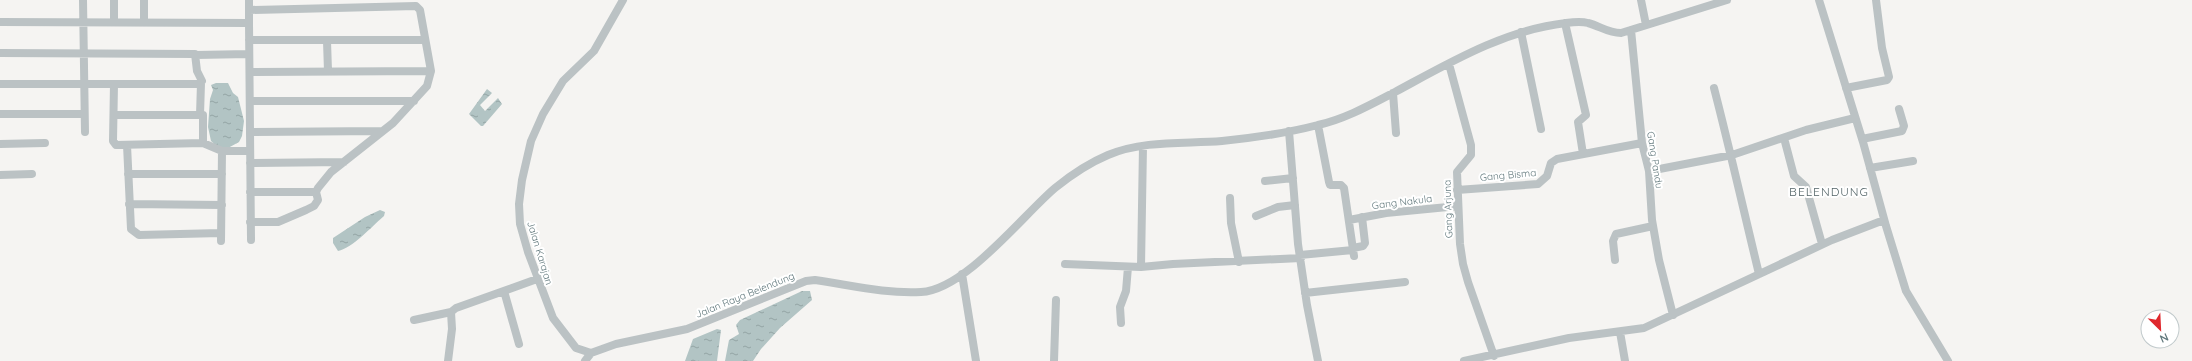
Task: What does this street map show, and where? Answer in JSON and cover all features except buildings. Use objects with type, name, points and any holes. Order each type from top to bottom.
[{"type":"street","points":[[83,0],[85,132]]},
{"type":"street","points":[[114,0],[114,22]]},
{"type":"street","points":[[144,0],[144,22]]},
{"type":"street","points":[[249,0],[250,222],[252,240]]},
{"type":"street","name":"Jalan Karajan","points":[[591,353],[576,348],[567,338],[553,318],[537,279],[520,224],[522,180],[532,141],[555,92],[571,72],[594,51],[623,0]]},
{"type":"street","points":[[1641,0],[1646,26]]},
{"type":"street","name":"Jalan Raya Belendung","points":[[591,353],[616,344],[687,330],[806,281],[815,280],[884,290],[922,292],[944,285],[962,274],[1001,242],[1055,188],[1076,172],[1110,154],[1143,146],[1221,141],[1289,131],[1318,125],[1370,106],[1480,48],[1521,32],[1565,23],[1588,23],[1613,33],[1646,26],[1727,0]]},
{"type":"street","points":[[1819,0],[1862,139],[1884,220],[1906,291],[1948,361]]},
{"type":"street","points":[[1846,88],[1887,80],[1889,77],[1882,48],[1876,0]]},
{"type":"street","points":[[250,10],[416,6],[420,10],[431,71],[427,86],[393,123],[331,172],[316,192],[317,202],[306,210],[278,222],[250,222]]},
{"type":"street","points":[[0,22],[249,24]]},
{"type":"street","points":[[1565,23],[1586,115],[1578,122],[1583,154]]},
{"type":"street","name":"Gang Pandu","points":[[1631,30],[1642,143],[1649,171],[1653,226],[1659,260],[1673,315]]},
{"type":"street","points":[[1521,32],[1541,129]]},
{"type":"street","points":[[249,40],[425,40]]},
{"type":"street","points":[[327,41],[328,71]]},
{"type":"street","points":[[0,53],[196,55],[249,54]]},
{"type":"street","points":[[196,55],[197,71],[202,81],[200,115],[203,116],[203,143]]},
{"type":"street","name":"Gang Arjuna","points":[[1449,64],[1471,145],[1471,155],[1457,172],[1458,206],[1463,264],[1498,357]]},
{"type":"street","points":[[250,72],[431,71]]},
{"type":"street","points":[[0,84],[84,85],[201,83]]},
{"type":"street","points":[[114,84],[113,141],[116,145],[203,143],[222,151],[250,151]]},
{"type":"street","points":[[1714,88],[1732,155],[1759,274]]},
{"type":"street","points":[[1393,93],[1396,133]]},
{"type":"street","points":[[250,101],[414,101]]},
{"type":"street","points":[[1862,139],[1902,131],[1904,126],[1899,109]]},
{"type":"street","points":[[0,114],[84,114]]},
{"type":"street","points":[[114,115],[200,115]]},
{"type":"street","points":[[1649,171],[1732,155],[1784,138],[1855,118]]},
{"type":"street","points":[[1318,125],[1329,182],[1332,185],[1343,186],[1354,251]]},
{"type":"street","points":[[250,132],[382,131]]},
{"type":"street","points":[[1289,131],[1300,257],[1305,294],[1318,361]]},
{"type":"street","points":[[1784,138],[1794,176],[1806,187],[1822,244]]},
{"type":"street","points":[[0,144],[45,143]]},
{"type":"street","name":"Gang Bisma","points":[[1457,190],[1538,184],[1544,180],[1549,165],[1553,161],[1642,143]]},
{"type":"street","points":[[127,145],[129,225],[130,229],[139,235],[221,237],[222,151]]},
{"type":"street","points":[[1141,267],[1143,146]]},
{"type":"street","points":[[1870,168],[1913,161]]},
{"type":"street","points":[[250,163],[344,162]]},
{"type":"street","points":[[0,175],[32,174]]},
{"type":"street","points":[[128,174],[222,174]]},
{"type":"street","points":[[1265,181],[1293,178]]},
{"type":"street","points":[[250,192],[316,192]]},
{"type":"street","points":[[1230,198],[1231,223],[1238,262]]},
{"type":"street","points":[[129,204],[222,205]]},
{"type":"street","points":[[1256,216],[1278,208],[1295,205]]},
{"type":"street","name":"Gang Nakula","points":[[1349,220],[1362,217],[1458,206]]},
{"type":"street","points":[[1064,264],[1141,267],[1238,262],[1354,251],[1363,246],[1365,243],[1362,217]]},
{"type":"street","points":[[1464,361],[1498,357],[1569,338],[1644,328],[1822,244],[1884,220]]},
{"type":"street","points":[[1615,260],[1613,241],[1616,234],[1653,226]]},
{"type":"street","points":[[1121,323],[1120,307],[1126,291],[1128,267]]},
{"type":"street","points":[[962,274],[976,361]]},
{"type":"street","points":[[414,320],[451,312],[460,306],[537,279]]},
{"type":"street","points":[[1305,294],[1405,282]]},
{"type":"street","points":[[504,291],[519,344]]},
{"type":"street","points":[[1054,361],[1056,300]]},
{"type":"street","points":[[448,361],[452,330],[451,312]]},
{"type":"street","points":[[1620,332],[1624,361]]},
{"type":"street","points":[[585,361],[591,353]]},
{"type":"water","points":[[216,83],[228,83],[233,93],[238,97],[244,121],[242,136],[239,142],[228,148],[218,147],[211,141],[208,127],[210,99],[213,90],[211,85]]},
{"type":"water","points":[[487,89],[492,93],[480,105],[485,111],[498,98],[502,104],[483,126],[481,126],[469,114]]},
{"type":"water","points":[[380,210],[385,212],[384,216],[356,242],[338,251],[333,243],[333,238],[365,217]]},
{"type":"water","points":[[802,291],[810,291],[812,300],[780,328],[761,349],[753,361],[725,361],[729,340],[739,334],[736,325],[740,320]]},
{"type":"water","points":[[717,329],[721,330],[717,361],[685,361],[693,339]]},
{"type":"district","name":"BELENDUNG","points":[[1829,191]]}]
